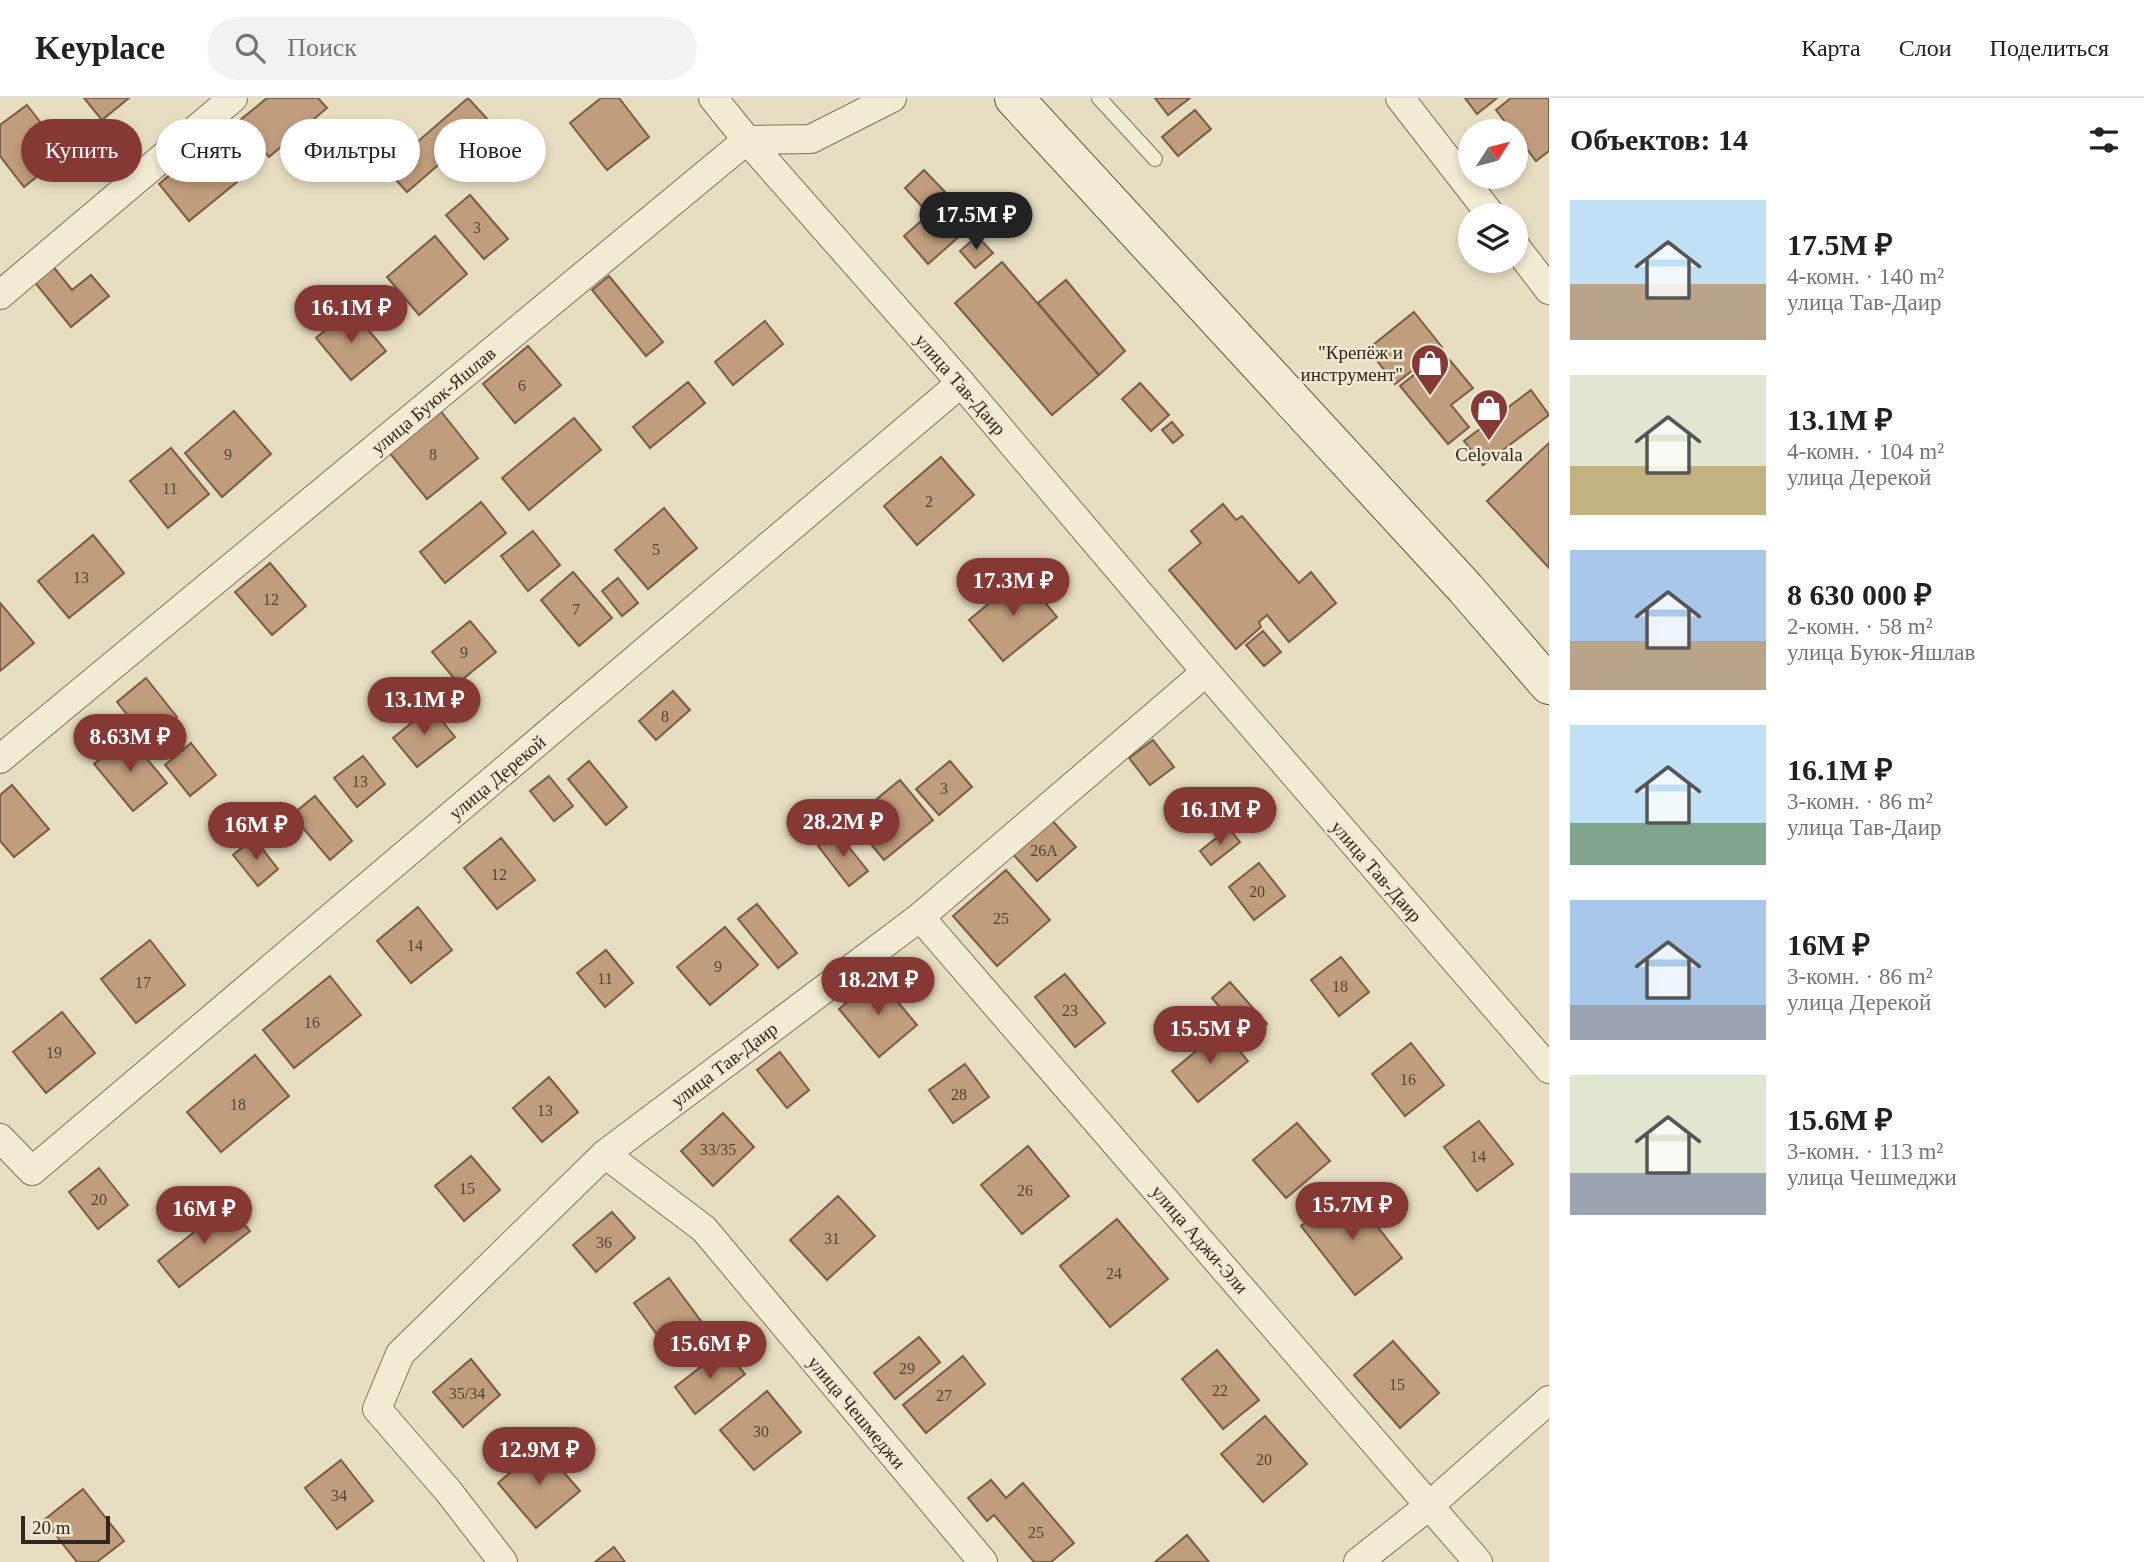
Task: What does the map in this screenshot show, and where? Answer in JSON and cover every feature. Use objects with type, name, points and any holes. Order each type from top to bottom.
[{"type":"main road","points":[[1014,98],[1466,589],[1549,685]]},
{"type":"street","points":[[0,295],[233,98]]},
{"type":"street","name":"улица Тав-Даир","points":[[713,98],[1549,1069]]},
{"type":"street","points":[[747,140],[811,139],[892,98]]},
{"type":"street","points":[[1399,98],[1482,203]]},
{"type":"street","name":"улица Буюк-Яшлав","points":[[0,759],[747,140]]},
{"type":"street","points":[[1528,263],[1549,290]]},
{"type":"street","name":"улица Дерекой","points":[[0,1138],[32,1171],[961,383]]},
{"type":"street","name":"улица Тав-Даир","points":[[503,1562],[449,1492],[377,1409],[400,1354],[605,1154],[920,917],[1206,672]]},
{"type":"street","name":"улица Аджи-Эли","points":[[920,917],[1478,1562]]},
{"type":"street","name":"улица Чешмеджи","points":[[605,1154],[704,1229],[983,1562]]},
{"type":"street","points":[[1358,1562],[1430,1505],[1549,1400]]},
{"type":"lane","points":[[1099,98],[1155,159]]},
{"type":"building","points":[[84,98],[129,98],[103,119]]},
{"type":"building","points":[[267,98],[318,98],[327,108],[314,119],[280,119],[280,148],[269,157],[266,153],[266,119],[241,119]]},
{"type":"building","points":[[468,98],[487,119],[444,119]]},
{"type":"building","points":[[601,98],[619,98],[649,137],[607,170],[570,123]]},
{"type":"building","points":[[1155,98],[1190,98],[1168,115]]},
{"type":"building","points":[[1465,98],[1497,98],[1477,114]]},
{"type":"building","points":[[1511,98],[1549,98],[1549,151],[1536,161],[1528,151],[1528,119],[1503,119],[1496,110]]},
{"type":"building","points":[[27,105],[38,119],[21,119],[21,182],[30,182],[24,187],[0,156],[0,125]]},
{"type":"building","points":[[1195,110],[1211,129],[1178,156],[1162,137]]},
{"type":"building","points":[[434,127],[434,169],[420,181],[420,140]]},
{"type":"building","points":[[924,170],[946,193],[927,212],[905,188]]},
{"type":"building","points":[[161,182],[237,182],[189,221],[159,184]]},
{"type":"building","points":[[398,182],[419,182],[407,192]]},
{"type":"building","points":[[470,195],[508,239],[484,259],[446,215]]},
{"type":"building","points":[[946,199],[970,227],[928,264],[904,236]]},
{"type":"building","points":[[435,236],[467,274],[419,315],[387,277]]},
{"type":"building","points":[[977,236],[993,253],[975,268],[960,251]]},
{"type":"building","points":[[1002,262],[1099,375],[1052,415],[955,303]]},
{"type":"building","points":[[51,264],[72,290],[91,275],[109,296],[71,327],[32,279]]},
{"type":"building","points":[[609,276],[663,342],[646,356],[592,290]]},
{"type":"building","points":[[1066,280],[1125,351],[1099,375],[1038,303]]},
{"type":"building","points":[[351,309],[386,351],[351,380],[316,338]]},
{"type":"building","points":[[1414,312],[1442,347],[1395,384],[1368,349]]},
{"type":"building","points":[[765,321],[783,344],[733,385],[715,362]]},
{"type":"building","points":[[528,346],[561,385],[515,423],[483,384]]},
{"type":"building","points":[[1443,352],[1473,388],[1451,405],[1469,427],[1448,444],[1400,386]]},
{"type":"building","points":[[688,382],[705,403],[650,448],[633,427]]},
{"type":"building","points":[[1140,383],[1169,415],[1151,431],[1122,399]]},
{"type":"building","points":[[1531,390],[1549,415],[1483,465],[1464,441]]},
{"type":"building","points":[[439,409],[478,458],[427,499],[388,451]]},
{"type":"building","points":[[234,411],[271,454],[222,497],[185,453]]},
{"type":"building","points":[[574,418],[601,450],[529,510],[502,478]]},
{"type":"building","points":[[1172,422],[1183,435],[1173,443],[1162,430]]},
{"type":"building","points":[[1549,443],[1549,568],[1487,501]]},
{"type":"building","points":[[171,448],[209,494],[168,528],[130,481]]},
{"type":"building","points":[[941,457],[974,495],[917,545],[884,506]]},
{"type":"building","points":[[481,502],[506,533],[445,583],[420,552]]},
{"type":"building","points":[[1223,504],[1236,520],[1242,516],[1299,583],[1311,572],[1336,603],[1289,642],[1267,615],[1259,622],[1261,627],[1236,649],[1169,570],[1201,543],[1191,531]]},
{"type":"building","points":[[664,508],[697,548],[648,589],[615,550]]},
{"type":"building","points":[[533,531],[560,565],[528,591],[501,556]]},
{"type":"building","points":[[93,535],[124,573],[69,618],[38,581]]},
{"type":"building","points":[[270,563],[306,606],[272,635],[235,592]]},
{"type":"building","points":[[573,572],[612,618],[579,646],[541,600]]},
{"type":"building","points":[[1023,575],[1057,617],[1003,661],[969,620]]},
{"type":"building","points":[[618,578],[638,603],[622,616],[602,591]]},
{"type":"building","points":[[0,603],[34,643],[0,671]]},
{"type":"building","points":[[470,621],[496,652],[458,683],[432,652]]},
{"type":"building","points":[[1263,631],[1281,652],[1264,666],[1246,645]]},
{"type":"building","points":[[146,678],[177,717],[148,741],[117,702]]},
{"type":"building","points":[[673,691],[690,710],[656,740],[639,721]]},
{"type":"building","points":[[431,707],[455,737],[417,767],[393,738]]},
{"type":"building","points":[[128,736],[167,783],[133,811],[94,764]]},
{"type":"building","points":[[1153,740],[1174,767],[1150,785],[1129,758]]},
{"type":"building","points":[[191,743],[216,775],[190,796],[165,765]]},
{"type":"building","points":[[363,756],[385,784],[357,807],[334,778]]},
{"type":"building","points":[[589,761],[627,807],[606,825],[568,779]]},
{"type":"building","points":[[950,761],[972,787],[939,815],[916,789]]},
{"type":"building","points":[[549,776],[573,806],[554,821],[530,791]]},
{"type":"building","points":[[900,780],[933,820],[884,860],[851,820]]},
{"type":"building","points":[[12,785],[49,829],[14,857],[0,841],[0,795]]},
{"type":"building","points":[[315,796],[352,841],[330,860],[292,815]]},
{"type":"building","points":[[1050,818],[1076,847],[1037,881],[1012,853]]},
{"type":"building","points":[[1229,828],[1240,842],[1211,865],[1200,851]]},
{"type":"building","points":[[836,831],[868,871],[849,886],[818,846]]},
{"type":"building","points":[[254,838],[278,869],[258,886],[233,855]]},
{"type":"building","points":[[501,838],[535,880],[497,909],[464,868]]},
{"type":"building","points":[[1259,863],[1285,896],[1254,920],[1229,887]]},
{"type":"building","points":[[1006,870],[1050,920],[997,966],[953,916]]},
{"type":"building","points":[[757,904],[797,953],[778,968],[738,919]]},
{"type":"building","points":[[418,907],[452,950],[411,983],[377,941]]},
{"type":"building","points":[[725,927],[758,965],[710,1005],[677,967]]},
{"type":"building","points":[[150,940],[185,985],[136,1023],[101,979]]},
{"type":"building","points":[[606,950],[633,983],[605,1007],[577,973]]},
{"type":"building","points":[[1341,957],[1369,992],[1339,1016],[1311,980]]},
{"type":"building","points":[[1065,974],[1105,1023],[1075,1047],[1035,997]]},
{"type":"building","points":[[330,976],[361,1015],[294,1068],[263,1030]]},
{"type":"building","points":[[877,977],[917,1025],[879,1057],[839,1009]]},
{"type":"building","points":[[1230,982],[1267,1024],[1248,1040],[1212,998]]},
{"type":"building","points":[[62,1012],[95,1053],[46,1093],[13,1052]]},
{"type":"building","points":[[1222,1030],[1248,1061],[1198,1102],[1172,1071]]},
{"type":"building","points":[[1411,1043],[1444,1085],[1405,1116],[1372,1074]]},
{"type":"building","points":[[780,1052],[809,1090],[787,1108],[757,1070]]},
{"type":"building","points":[[255,1055],[289,1096],[221,1152],[187,1112]]},
{"type":"building","points":[[965,1064],[989,1097],[953,1123],[929,1090]]},
{"type":"building","points":[[549,1077],[578,1112],[542,1142],[513,1108]]},
{"type":"building","points":[[723,1113],[754,1147],[713,1186],[681,1151]]},
{"type":"building","points":[[1479,1121],[1513,1164],[1477,1191],[1444,1147]]},
{"type":"building","points":[[1297,1123],[1330,1161],[1286,1198],[1253,1160]]},
{"type":"building","points":[[1028,1146],[1069,1196],[1022,1234],[981,1185]]},
{"type":"building","points":[[471,1156],[500,1190],[464,1221],[435,1186]]},
{"type":"building","points":[[99,1168],[128,1205],[98,1229],[69,1192]]},
{"type":"building","points":[[1348,1189],[1402,1258],[1355,1295],[1301,1226]]},
{"type":"building","points":[[838,1196],[875,1236],[827,1280],[790,1240]]},
{"type":"building","points":[[228,1205],[250,1231],[179,1287],[158,1261]]},
{"type":"building","points":[[612,1212],[635,1238],[596,1272],[573,1245]]},
{"type":"building","points":[[1117,1219],[1168,1279],[1110,1327],[1060,1266]]},
{"type":"building","points":[[669,1278],[704,1325],[669,1351],[634,1303]]},
{"type":"building","points":[[919,1337],[940,1362],[895,1399],[874,1373]]},
{"type":"building","points":[[1393,1341],[1439,1393],[1400,1428],[1354,1375]]},
{"type":"building","points":[[724,1349],[745,1374],[695,1414],[675,1387]]},
{"type":"building","points":[[1217,1350],[1259,1400],[1223,1429],[1182,1379]]},
{"type":"building","points":[[963,1356],[985,1384],[926,1433],[903,1405]]},
{"type":"building","points":[[471,1359],[500,1395],[463,1427],[433,1392]]},
{"type":"building","points":[[767,1391],[801,1432],[754,1470],[720,1430]]},
{"type":"building","points":[[1265,1416],[1307,1464],[1263,1502],[1221,1454]]},
{"type":"building","points":[[541,1446],[580,1491],[536,1528],[498,1483]]},
{"type":"building","points":[[341,1460],[373,1501],[337,1529],[305,1488]]},
{"type":"building","points":[[991,1480],[1006,1498],[1023,1483],[1074,1543],[1051,1562],[1034,1562],[994,1515],[987,1521],[968,1498]]},
{"type":"building","points":[[83,1489],[124,1541],[97,1562],[77,1562],[44,1520]]},
{"type":"building","points":[[1187,1535],[1209,1562],[1155,1562]]},
{"type":"building","points":[[614,1547],[625,1562],[595,1562]]},
{"type":"place","name":"\"Крепёж и инструмент\"","points":[[1430,397]]},
{"type":"place","name":"Celovala","points":[[1489,442]]}]
